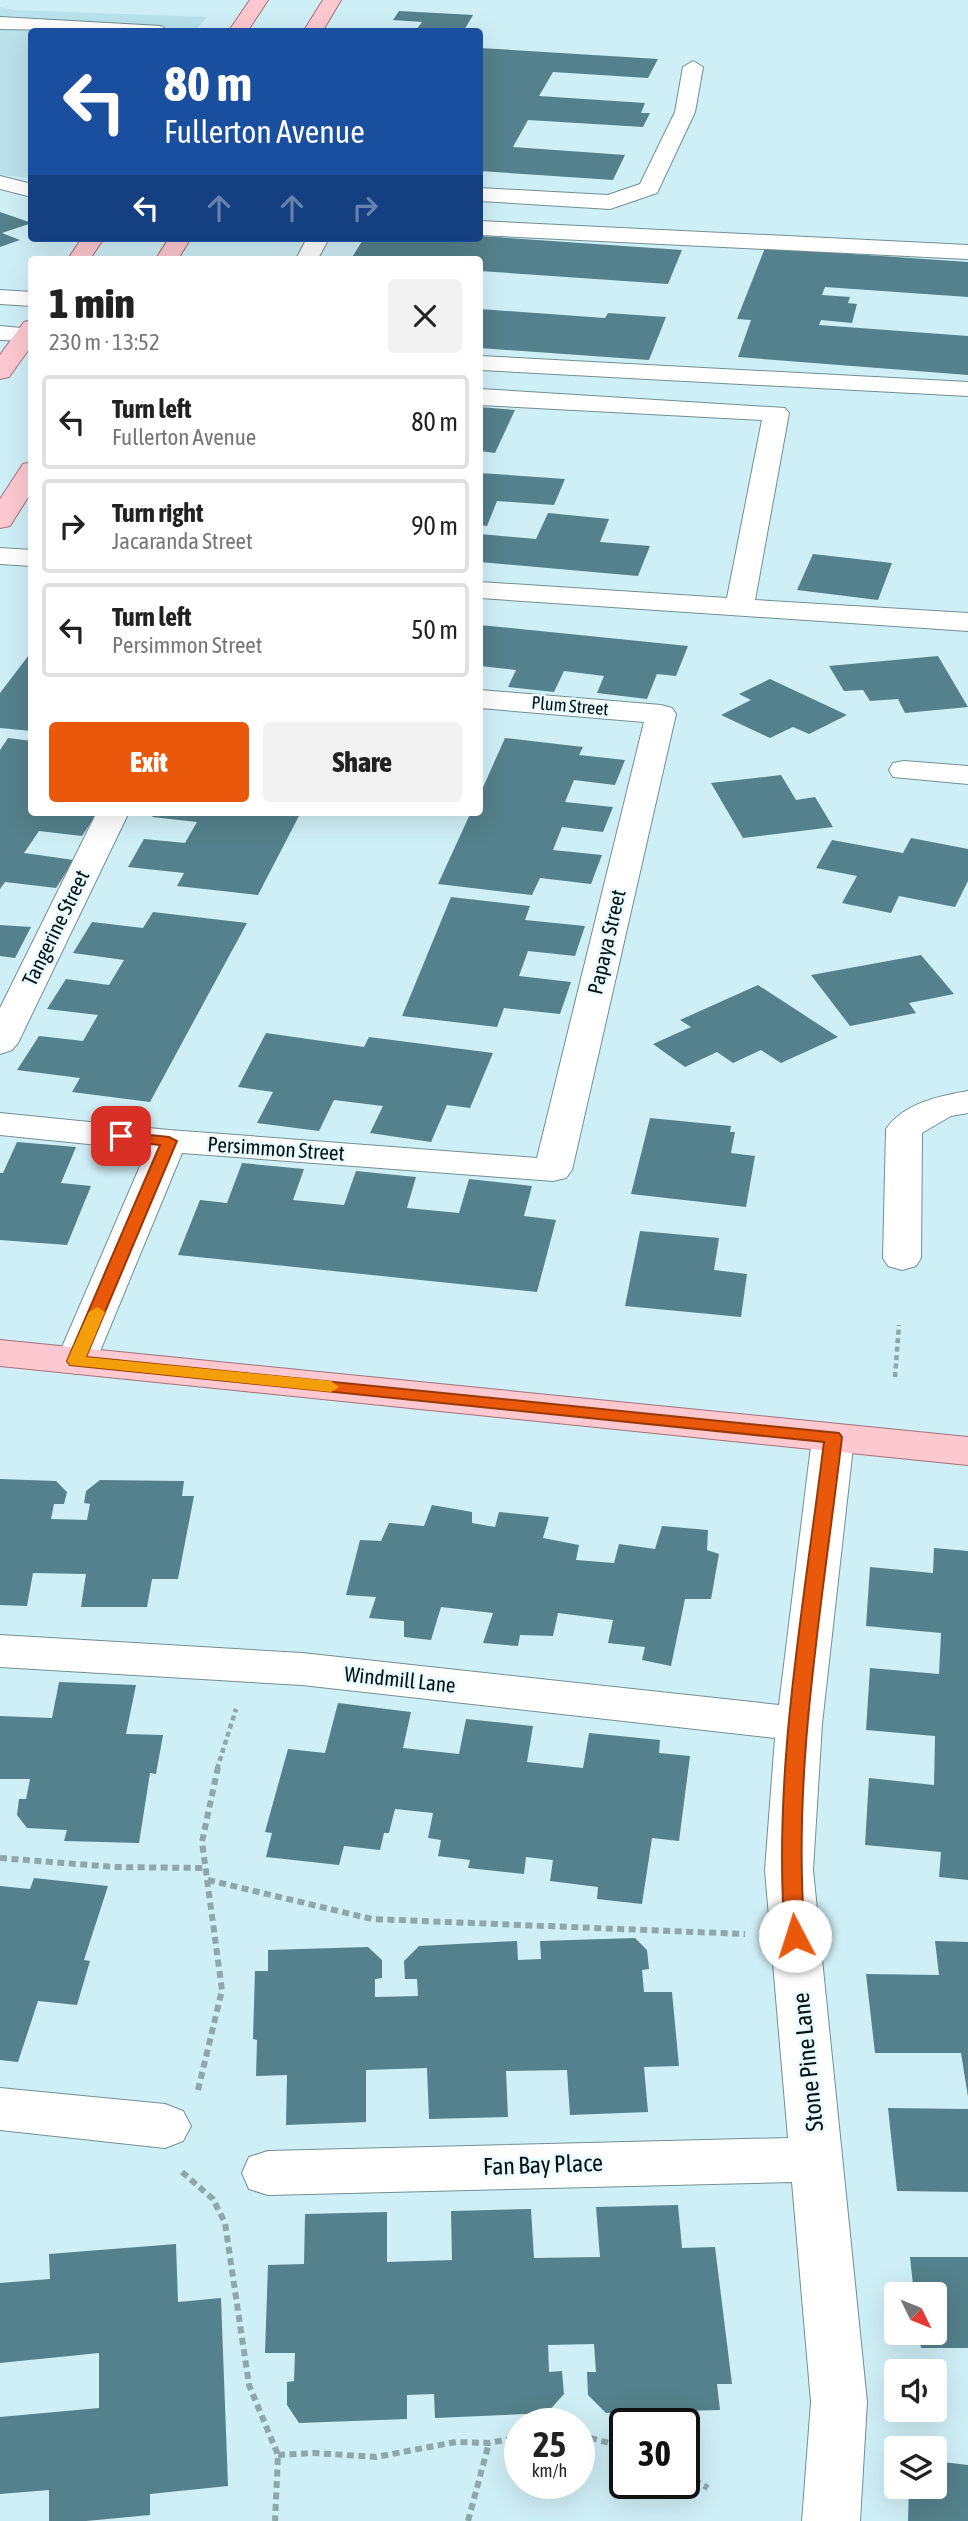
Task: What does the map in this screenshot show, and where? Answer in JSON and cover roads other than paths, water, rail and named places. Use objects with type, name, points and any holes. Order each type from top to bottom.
[{"type":"main road","points":[[240,28],[259,0]]},
{"type":"main road","points":[[314,28],[332,0]]},
{"type":"main road","points":[[0,372],[28,332]]},
{"type":"main road","points":[[0,520],[28,476]]},
{"type":"main road","points":[[0,1353],[968,1451]]},
{"type":"street","points":[[0,23],[89,28]]},
{"type":"street","points":[[483,195],[610,202],[649,188],[685,112],[693,67]]},
{"type":"street","points":[[0,182],[28,190]]},
{"type":"street","points":[[483,229],[968,252]]},
{"type":"street","points":[[0,297],[28,299]]},
{"type":"street","points":[[0,333],[28,331]]},
{"type":"street","points":[[483,363],[968,389]]},
{"type":"street","points":[[483,397],[776,413],[739,608]]},
{"type":"street","points":[[0,556],[28,558]]},
{"type":"street","points":[[483,590],[968,622]]},
{"type":"street","name":"Plum Street","points":[[483,699],[661,714]]},
{"type":"street","name":"Papaya Street","points":[[553,1170],[661,714]]},
{"type":"street","points":[[904,770],[968,775]]},
{"type":"street","name":"Tangerine Street","points":[[0,1043],[111,816]]},
{"type":"street","points":[[902,1258],[904,1129],[940,1107],[968,1102]]},
{"type":"street","name":"Persimmon Street","points":[[0,1124],[169,1141],[553,1170]]},
{"type":"street","points":[[76,1361],[169,1141]]},
{"type":"street","name":"Stone Pine Lane","points":[[831,2521],[839,2402],[789,1870],[799,1724],[833,1437]]},
{"type":"street","name":"Windmill Lane","points":[[0,1651],[248,1664],[799,1724]]},
{"type":"street","points":[[0,2109],[179,2133]]},
{"type":"street","name":"Fan Bay Place","points":[[268,2173],[818,2159]]}]
